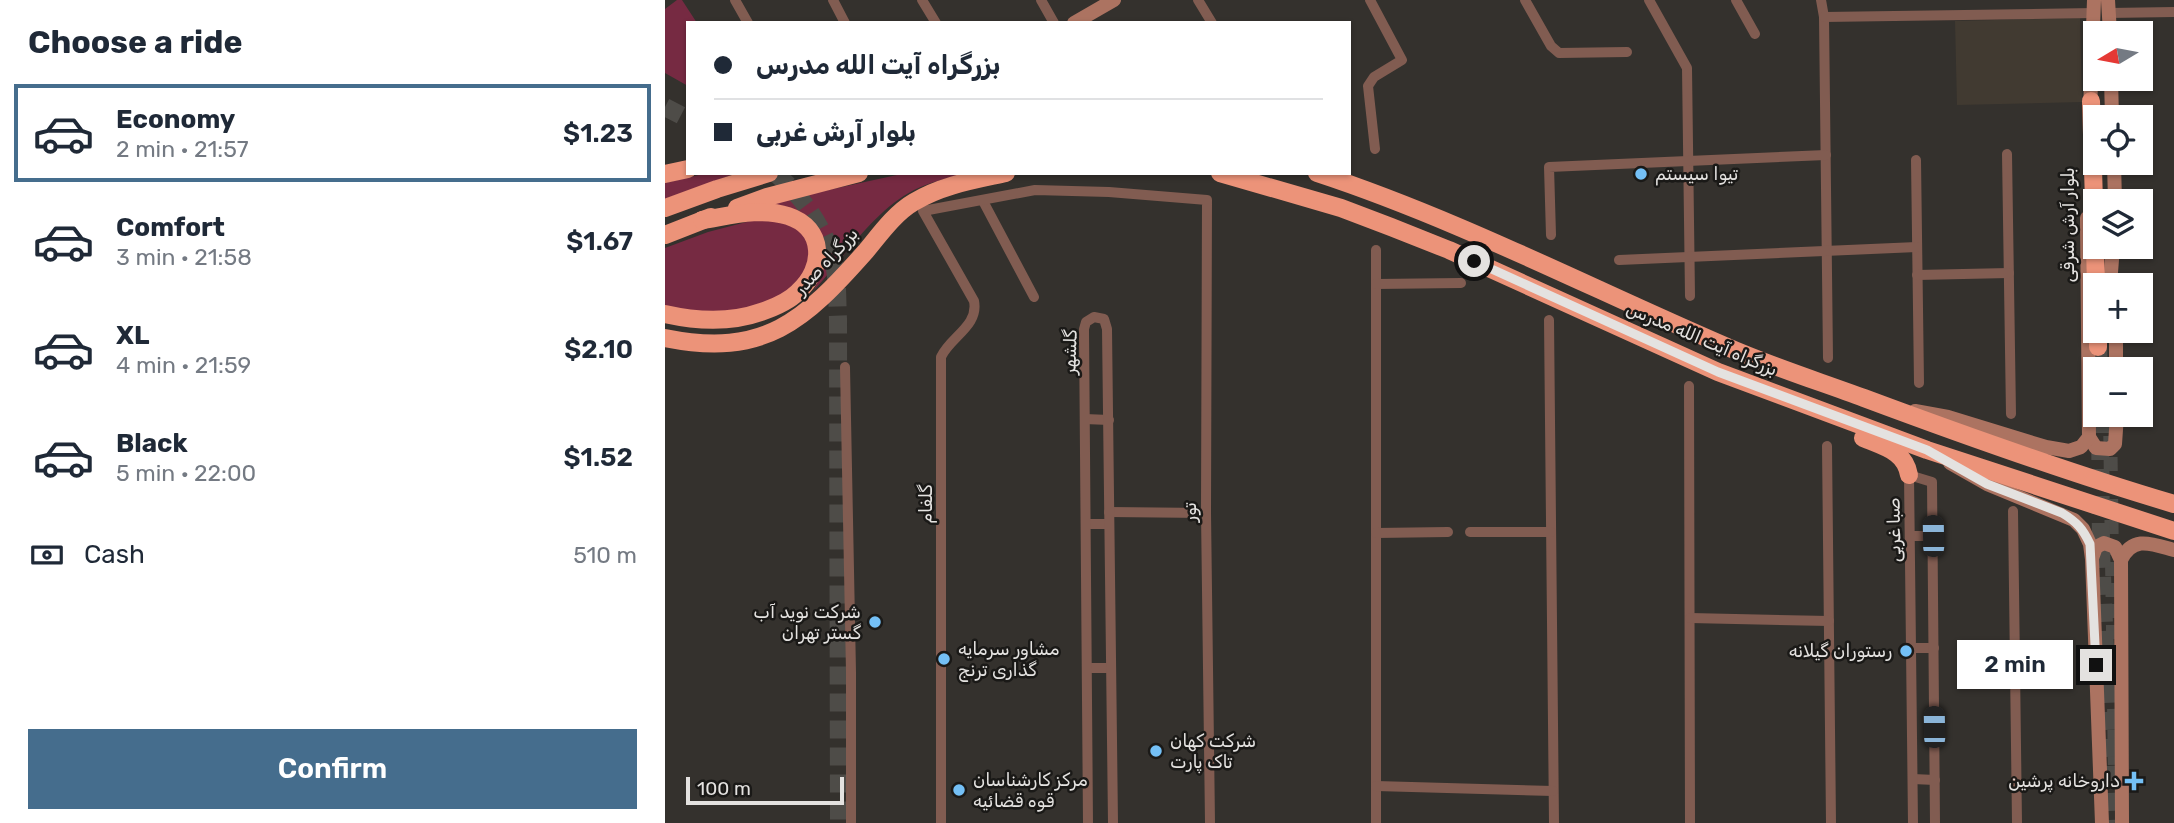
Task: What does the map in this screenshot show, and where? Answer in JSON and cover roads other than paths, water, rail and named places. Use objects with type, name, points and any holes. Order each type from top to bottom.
[{"type":"highway","points":[[2091,101],[2094,189]]},
{"type":"highway","points":[[665,168],[686,169]]},
{"type":"highway","points":[[665,174],[686,169]]},
{"type":"highway","points":[[665,208],[717,188],[762,175]]},
{"type":"highway","points":[[665,235],[767,197],[851,175]]},
{"type":"highway","name":"بزرگراه صدر","points":[[665,338],[685,342],[720,343],[777,331],[824,298],[885,229],[913,202],[959,183],[997,175]]},
{"type":"highway","name":"بزرگراه آیت الله مدرس","points":[[1227,175],[1341,208],[1450,250],[1718,372],[1927,450],[2174,531]]},
{"type":"highway","name":"بزرگراه آیت الله مدرس","points":[[1323,175],[1447,223],[1729,348],[2096,481],[2174,504]]},
{"type":"highway","name":"بزرگراه صدر","points":[[665,314],[713,320],[759,313],[783,303],[799,292],[815,270],[818,247],[807,226],[787,215],[749,213],[702,220]]},
{"type":"highway","points":[[1813,407],[1836,425],[1896,453],[1907,462],[1909,475]]},
{"type":"main road","points":[[1078,21],[1114,0]]},
{"type":"main road","name":"بلوار آرش شرقی","points":[[2089,437],[2086,228],[2091,101],[2101,6]]},
{"type":"main road","points":[[1886,406],[1948,417],[2046,447],[2069,451],[2081,447],[2089,437],[2096,449],[2110,449],[2115,444],[2117,427]]},
{"type":"main road","points":[[1927,450],[1987,484],[2062,513],[2083,528],[2090,544],[2092,559],[2102,823]]},
{"type":"main road","points":[[2092,559],[2096,547],[2104,543],[2115,547],[2121,560],[2122,823]]},
{"type":"main road","points":[[2121,560],[2126,550],[2136,544],[2148,543],[2174,550]]},
{"type":"street","points":[[735,0],[747,21]]},
{"type":"street","points":[[833,0],[844,21]]},
{"type":"street","points":[[922,0],[935,21]]},
{"type":"street","points":[[1041,0],[1053,21]]},
{"type":"street","points":[[1198,0],[1211,21]]},
{"type":"street","points":[[1370,0],[1402,60],[1374,76],[1369,86],[1375,149]]},
{"type":"street","points":[[1525,0],[1551,46],[1559,53],[1627,52]]},
{"type":"street","points":[[1649,0],[1687,68],[1690,296]]},
{"type":"street","points":[[1737,0],[1755,34]]},
{"type":"street","points":[[1821,0],[1824,17],[1828,358]]},
{"type":"street","points":[[1824,17],[2101,6],[2174,12]]},
{"type":"street","points":[[2007,153],[2011,414]]},
{"type":"street","points":[[1552,235],[1549,167],[1826,155]]},
{"type":"street","points":[[1916,160],[1919,383]]},
{"type":"street","name":"تور","points":[[983,201],[1035,190],[1109,192],[1207,200],[1206,513],[1210,823]]},
{"type":"street","points":[[983,201],[1034,297]]},
{"type":"street","name":"گلفام","points":[[941,823],[941,357],[945,349],[969,324],[976,309],[923,211],[983,201]]},
{"type":"street","points":[[1619,260],[1917,247]]},
{"type":"street","points":[[1376,250],[1376,823]]},
{"type":"street","points":[[1917,275],[2009,273]]},
{"type":"street","points":[[1376,284],[1461,283]]},
{"type":"street","name":"گلشهر","points":[[1088,823],[1084,329],[1086,322],[1094,317],[1104,319],[1107,329],[1112,823]]},
{"type":"street","points":[[1549,320],[1553,823]]},
{"type":"street","points":[[845,367],[851,823]]},
{"type":"street","points":[[1689,386],[1690,823]]},
{"type":"street","points":[[1085,419],[1109,419]]},
{"type":"street","points":[[1827,446],[1831,823]]},
{"type":"street","name":"صبا غربی","points":[[1913,823],[1909,475],[1932,482],[1935,823]]},
{"type":"street","points":[[2013,511],[2017,823]]},
{"type":"street","points":[[1086,524],[1109,518],[1206,513]]},
{"type":"street","points":[[1376,533],[1448,532]]},
{"type":"street","points":[[1470,532],[1551,532]]},
{"type":"street","points":[[1910,536],[1933,536]]},
{"type":"street","points":[[1690,618],[1829,621]]},
{"type":"street","points":[[1911,648],[1934,648]]},
{"type":"street","points":[[1087,668],[1111,668]]},
{"type":"street","points":[[1913,779],[1935,780]]},
{"type":"street","points":[[1376,786],[1553,791]]},
{"type":"tunnel","points":[[665,107],[686,118]]},
{"type":"tunnel","points":[[777,175],[803,202],[819,226],[831,251],[836,278],[839,823]]},
{"type":"tunnel","points":[[2098,347],[2098,357]]},
{"type":"tunnel","points":[[2100,427],[2101,550],[2112,823]]},
{"type":"tunnel","points":[[2110,427],[2115,776]]},
{"type":"place","name":"تیوا سیستم","points":[[1641,174]]},
{"type":"place","name":"شرکت نوید آب گستر تهران","points":[[875,622]]},
{"type":"place","name":"رستوران گیلانه","points":[[1906,651]]},
{"type":"place","name":"مشاور سرمایه گذاری ترنج","points":[[944,659]]},
{"type":"place","name":"شرکت کهان تاک پارت","points":[[1156,751]]},
{"type":"place","name":"داروخانه پرشین","points":[[2134,781]]},
{"type":"place","name":"مرکز کارشناسان قوه قضائیه","points":[[959,790]]}]
